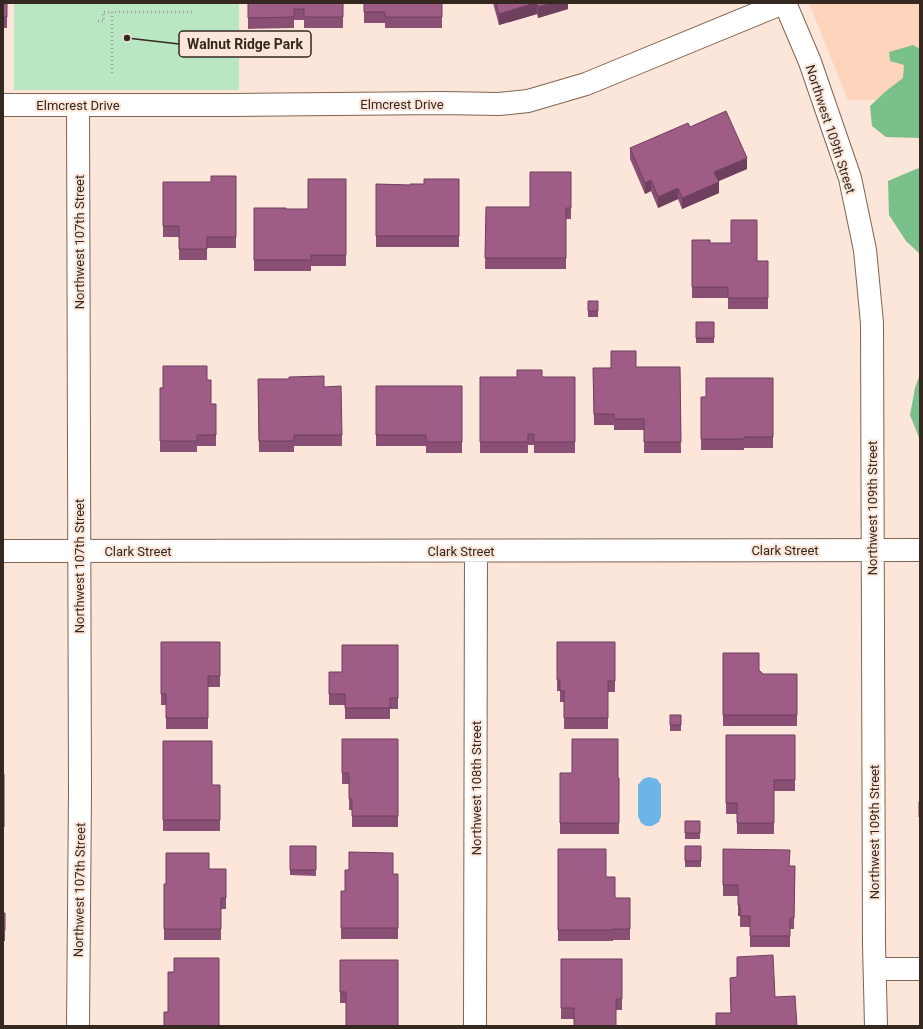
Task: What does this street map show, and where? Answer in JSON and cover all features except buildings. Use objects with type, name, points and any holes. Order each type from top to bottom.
[{"type":"street","name":"Elmcrest Drive","points":[[3,105],[499,104],[528,101],[586,84],[784,3]]},
{"type":"street","name":"Northwest 109th Street","points":[[784,3],[810,62],[850,178],[865,250],[872,323],[872,550],[876,1026]]},
{"type":"street","name":"Northwest 107th Street","points":[[78,105],[80,792],[78,1026]]},
{"type":"street","name":"Clark Street","points":[[3,551],[920,550]]},
{"type":"street","name":"Northwest 108th Street","points":[[475,1026],[476,551]]},
{"type":"street","points":[[875,969],[920,969]]},
{"type":"path","points":[[98,21],[104,21],[103,12],[195,12]]},
{"type":"path","points":[[112,12],[112,73]]},
{"type":"shaded area","points":[[809,3],[920,3],[920,100],[848,100]]},
{"type":"green space","points":[[14,3],[239,3],[239,90],[14,90]]},
{"type":"green space","points":[[913,45],[920,49],[920,138],[886,137],[872,126],[870,106],[903,78],[904,65],[890,61],[889,52]]},
{"type":"green space","points":[[920,168],[920,254],[906,241],[889,215],[888,181]]},
{"type":"green space","points":[[920,374],[920,440],[910,415],[915,388]]},
{"type":"water","points":[[649,777],[657,779],[661,785],[661,816],[659,822],[652,826],[646,826],[641,823],[638,816],[638,785],[643,779]]},
{"type":"place","name":"Walnut Ridge Park","points":[[127,38]]}]
